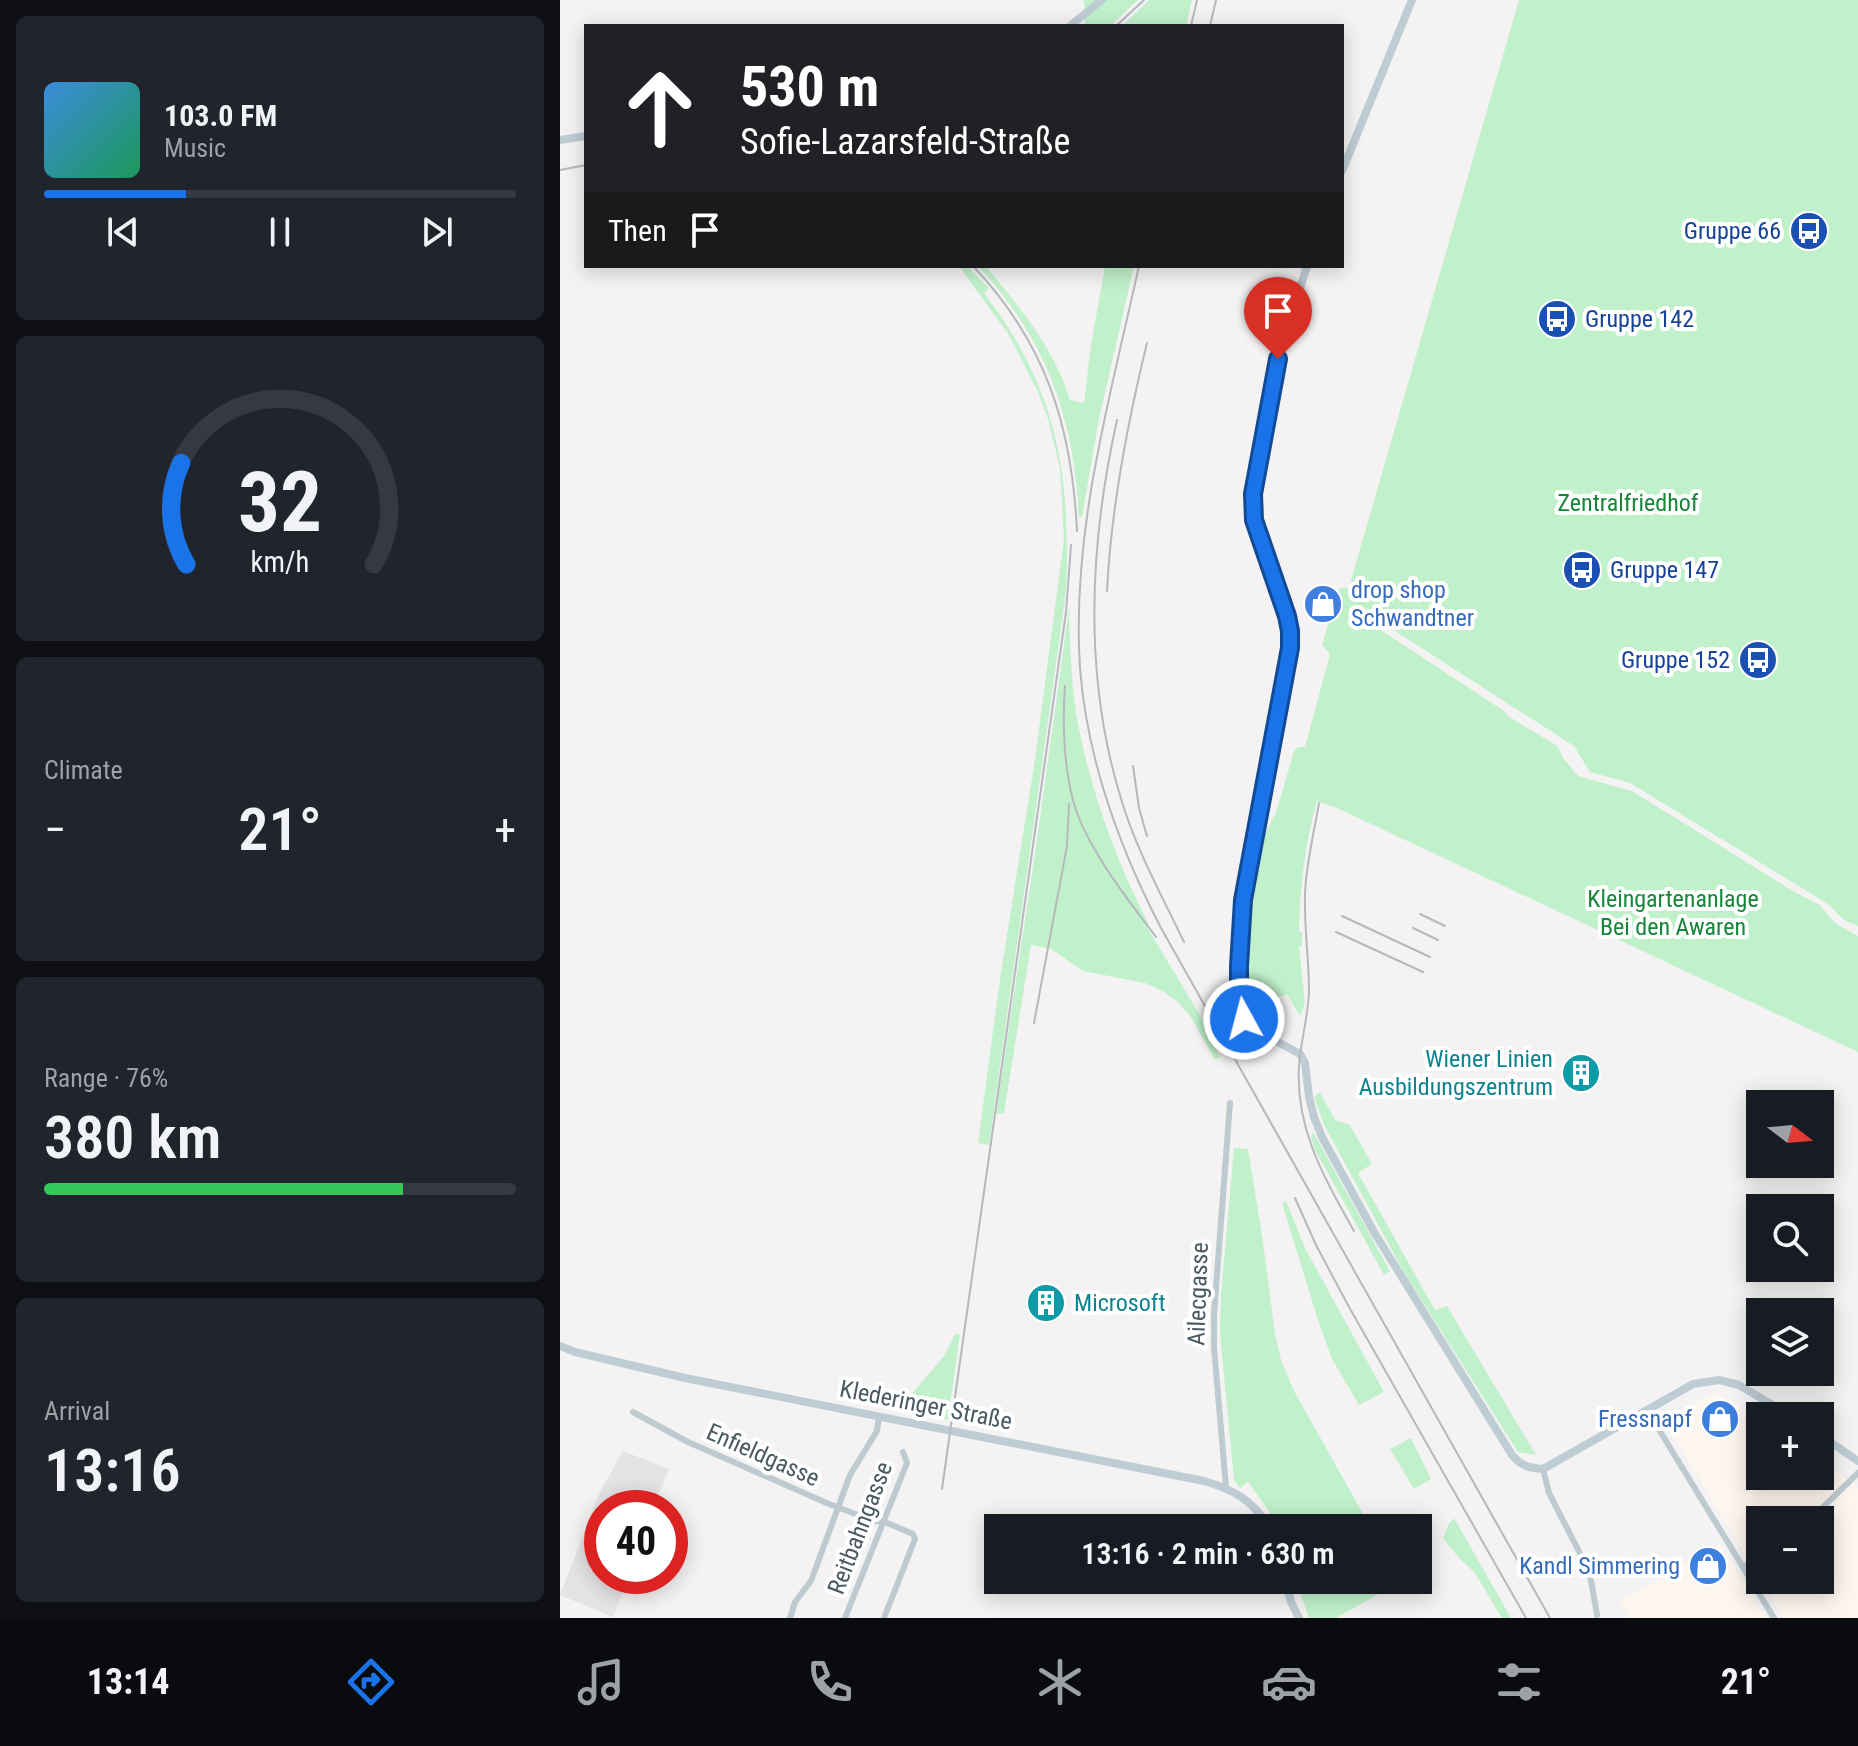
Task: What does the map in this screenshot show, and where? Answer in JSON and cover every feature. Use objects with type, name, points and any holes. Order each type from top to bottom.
[{"type":"street","points":[[1072,24],[1102,0]]},
{"type":"street","points":[[1344,166],[1412,0]]},
{"type":"street","points":[[560,140],[584,136]]},
{"type":"street","points":[[1306,268],[1278,359],[1253,494],[1254,520],[1287,616],[1290,648],[1243,900],[1239,1007],[1249,1025],[1300,1054],[1305,1063],[1309,1097],[1318,1127],[1374,1232],[1520,1464],[1543,1469],[1693,1384],[1719,1380],[1739,1385],[1768,1402]]},
{"type":"street","name":"Ailecgasse","points":[[1226,1487],[1214,1314],[1230,1103]]},
{"type":"street","name":"Klederinger Straße","points":[[560,1346],[685,1378],[1204,1481],[1226,1487],[1248,1501],[1260,1514]]},
{"type":"street","points":[[1647,1410],[1774,1618]]},
{"type":"street","name":"Enfieldgasse","points":[[633,1412],[688,1442],[837,1506],[913,1534],[915,1539],[884,1618]]},
{"type":"street","points":[[790,1618],[795,1602],[811,1581],[837,1506],[850,1475],[874,1438],[879,1416]]},
{"type":"street","points":[[1834,1445],[1858,1461]]},
{"type":"street","name":"Reitbahngasse","points":[[845,1618],[907,1463],[903,1452]]},
{"type":"street","points":[[1543,1469],[1549,1493],[1586,1565],[1597,1615]]},
{"type":"street","points":[[1824,1506],[1858,1473]]},
{"type":"street","points":[[1289,1594],[1299,1618]]},
{"type":"shaded area","points":[[1715,1392],[1746,1411],[1746,1490],[1834,1490],[1834,1468],[1858,1488],[1858,1618],[1783,1618],[1769,1594],[1834,1594],[1834,1506],[1746,1506],[1746,1556],[1663,1419]]},
{"type":"shaded area","points":[[623,1451],[669,1469],[660,1490],[601,1490]]},
{"type":"shaded area","points":[[584,1533],[584,1594],[622,1594],[613,1617],[560,1595]]},
{"type":"shaded area","name":"Kandl Simmering","points":[[1720,1544],[1746,1586],[1746,1594],[1751,1594],[1766,1618],[1629,1618],[1620,1601]]},
{"type":"green space","points":[[1084,0],[1138,0],[1112,24],[1085,24]]},
{"type":"green space","points":[[1149,0],[1192,0],[1186,24],[1124,24]]},
{"type":"green space","name":"Zentralfriedhof","points":[[1519,0],[1858,0],[1858,926],[1844,920],[1828,904],[1630,783],[1590,772],[1574,746],[1364,611],[1361,617],[1557,746],[1578,776],[1632,791],[1820,905],[1835,923],[1858,936],[1858,1052],[1317,801],[1306,849],[1299,932],[1302,932],[1302,946],[1299,947],[1305,1003],[1300,1016],[1287,994],[1249,1008],[1249,923],[1262,839],[1276,813],[1294,751],[1305,747],[1330,654],[1322,645],[1339,589],[1349,587]]},
{"type":"green space","points":[[960,268],[969,268],[989,288],[984,293],[1019,345],[1044,399],[1059,457],[1066,529],[1065,599],[989,1145],[978,1143],[1064,539],[1060,468],[1048,419],[1009,335]]},
{"type":"green space","points":[[980,268],[988,268],[1035,329],[1055,363],[1070,400],[1084,403],[1105,268],[1134,268],[1099,419],[1082,517],[1079,517],[1071,446],[1052,382],[1039,352],[1002,294]]},
{"type":"green space","points":[[1069,608],[1076,710],[1098,802],[1116,852],[1149,925],[1147,927],[1198,1012],[1220,1057],[1215,1060],[1191,1017],[1164,992],[1145,983],[1083,971],[1051,949],[1031,945],[1004,1113],[996,1114],[1037,840]]},
{"type":"green space","points":[[1320,1092],[1335,1120],[1350,1125],[1372,1164],[1358,1173],[1435,1310],[1447,1306],[1536,1455],[1518,1452],[1405,1274],[1324,1125],[1314,1097]]},
{"type":"green space","points":[[1313,1132],[1390,1271],[1384,1275],[1315,1150],[1311,1137]]},
{"type":"green space","points":[[1234,1148],[1248,1149],[1281,1360],[1294,1391],[1363,1514],[1271,1514],[1248,1482],[1240,1488],[1234,1480],[1220,1334]]},
{"type":"green space","points":[[1286,1201],[1306,1250],[1384,1392],[1359,1405],[1332,1359],[1282,1203]]},
{"type":"green space","points":[[955,1334],[960,1334],[948,1420],[928,1413],[897,1411],[944,1356]]},
{"type":"green space","points":[[1411,1438],[1431,1479],[1414,1489],[1390,1449]]},
{"type":"green space","points":[[1454,1518],[1511,1618],[1502,1618],[1474,1572],[1443,1538]]},
{"type":"green space","points":[[1301,1594],[1379,1594],[1336,1618],[1309,1618]]},
{"type":"railway","points":[[1118,24],[1144,0]]},
{"type":"railway","points":[[1191,24],[1197,0]]},
{"type":"railway","points":[[1210,24],[1216,0]]},
{"type":"railway","points":[[560,170],[584,165]]},
{"type":"railway","points":[[975,268],[1019,325],[1037,356],[1050,388],[1069,457],[1077,531]]},
{"type":"railway","points":[[1139,268],[1095,466],[1081,566],[1080,668],[1090,736],[1107,802],[1161,928],[1550,1618]]},
{"type":"railway","points":[[1107,591],[1121,466],[1147,343]]},
{"type":"railway","points":[[1117,420],[1100,515],[1096,564],[1094,612],[1101,708],[1109,755],[1128,820],[1184,942]]},
{"type":"railway","points":[[942,1489],[1066,612],[1071,545]]},
{"type":"railway","points":[[1065,686],[1065,750],[1077,813],[1102,862],[1156,937]]},
{"type":"railway","points":[[1133,766],[1147,836]]},
{"type":"railway","points":[[1319,803],[1306,883],[1309,992],[1299,1088],[1314,1152],[1354,1231]]},
{"type":"railway","points":[[1034,1023],[1067,846],[1069,804]]},
{"type":"railway","points":[[1420,914],[1445,926]]},
{"type":"railway","points":[[1342,916],[1430,957]]},
{"type":"railway","points":[[1413,928],[1438,940]]},
{"type":"railway","points":[[1336,932],[1423,972]]},
{"type":"railway","points":[[1295,1198],[1349,1307],[1526,1618]]},
{"type":"place","name":"Gruppe 66","points":[[1809,231]]},
{"type":"place","name":"Gruppe 142","points":[[1557,319]]},
{"type":"place","name":"Gruppe 147","points":[[1582,570]]},
{"type":"place","name":"drop shop Schwandtner","points":[[1323,604]]},
{"type":"place","name":"Gruppe 152","points":[[1758,660]]},
{"type":"place","name":"Wiener Linien Ausbildungszentrum","points":[[1581,1073]]},
{"type":"place","name":"Microsoft","points":[[1046,1303]]},
{"type":"place","name":"Fressnapf","points":[[1720,1419]]},
{"type":"place","name":"Kandl Simmering","points":[[1708,1566]]},
{"type":"route","points":[[1244,1019],[1239,1007],[1243,900],[1290,648],[1287,616],[1254,520],[1253,494],[1257,466],[1278,359]]},
{"type":"park label","name":"Kleingartenanlage Bei den Awaren","points":[[1673,913]]}]
